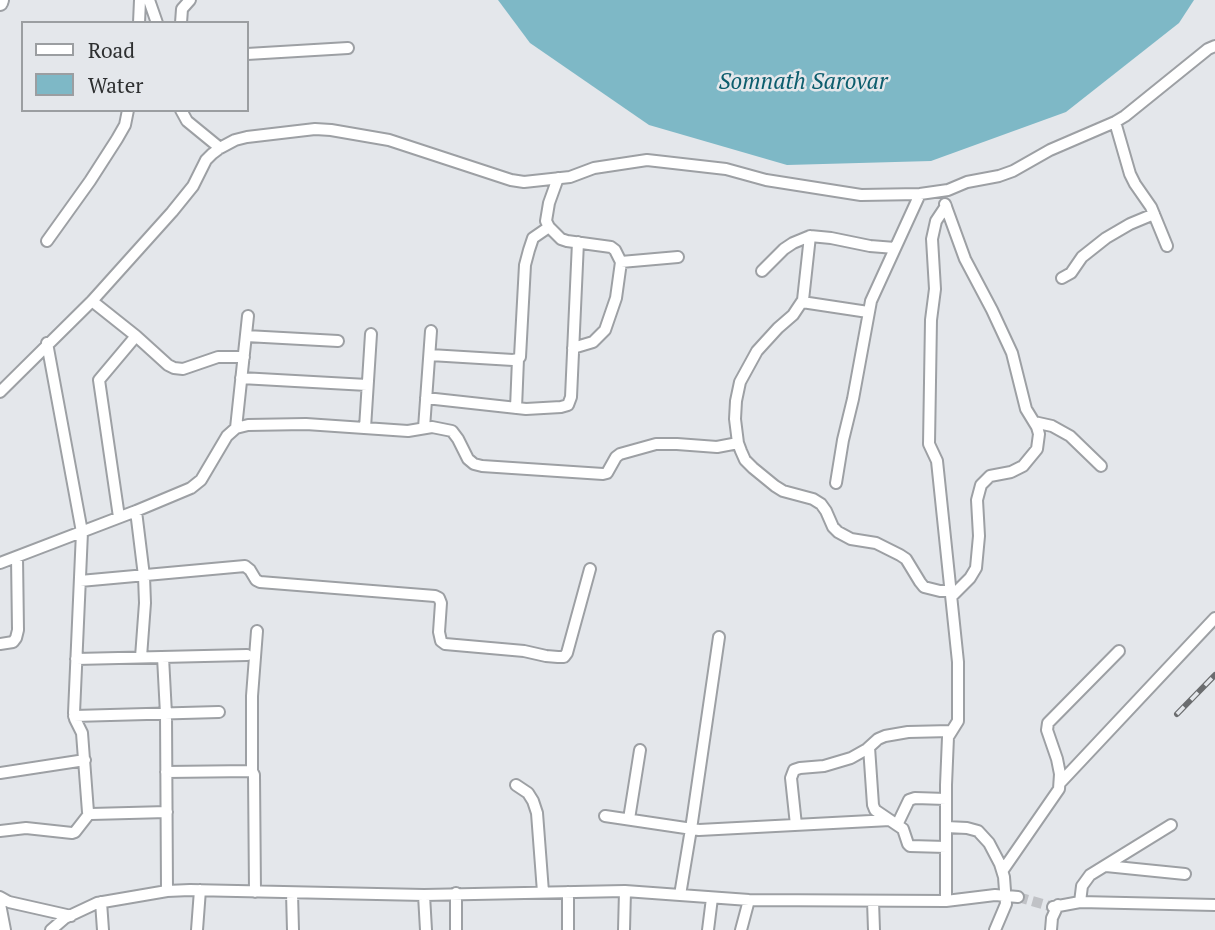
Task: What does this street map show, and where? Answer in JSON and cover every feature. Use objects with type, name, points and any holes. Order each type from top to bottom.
[{"type":"street","points":[[139,21],[140,0]]},
{"type":"street","points":[[149,0],[156,21]]},
{"type":"street","points":[[181,21],[183,9],[190,0]]},
{"type":"street","points":[[0,392],[92,301],[172,212],[194,186],[206,160],[235,140],[323,130],[389,140],[511,180],[570,177],[594,168],[647,160],[726,169],[766,180],[861,195],[920,194],[954,188],[967,182],[1013,171],[1050,150],[1115,122],[1215,46]]},
{"type":"street","points":[[248,54],[348,48]]},
{"type":"street","points":[[47,241],[117,139],[125,125],[128,112]]},
{"type":"street","points":[[182,112],[187,121],[220,148]]},
{"type":"street","points":[[1115,122],[1130,174],[1154,214],[1167,246]]},
{"type":"street","points":[[558,178],[546,220],[549,227],[561,239],[611,247],[621,262],[616,298],[605,330],[593,342],[573,348]]},
{"type":"street","points":[[941,191],[965,259],[1012,353],[1026,409],[1039,434],[1037,449],[1028,461],[1016,470],[989,476],[981,485],[977,499],[979,536],[976,568],[970,578],[951,594]]},
{"type":"street","points":[[836,483],[842,440],[853,399],[871,301],[920,194]]},
{"type":"street","points":[[946,206],[936,221],[932,239],[935,289],[931,320],[929,444],[937,461],[958,662],[957,724],[948,737],[946,901]]},
{"type":"street","points":[[1062,278],[1072,273],[1083,257],[1106,238],[1154,214]]},
{"type":"street","points":[[516,408],[525,265],[533,238],[549,227]]},
{"type":"street","points":[[762,271],[784,249],[810,236],[895,248]]},
{"type":"street","points":[[810,236],[802,302],[793,315],[757,351],[740,382],[735,419],[738,443],[745,460],[775,486],[821,504],[838,532],[851,539],[876,542],[900,555],[906,559],[919,582],[925,587],[951,594]]},
{"type":"street","points":[[426,398],[516,408],[568,405],[578,242]]},
{"type":"street","points":[[621,262],[678,257]]},
{"type":"street","points":[[92,301],[174,368],[183,369],[218,357],[244,357]]},
{"type":"street","points":[[802,302],[868,312]]},
{"type":"street","points":[[236,428],[248,316]]},
{"type":"street","points":[[424,428],[431,331]]},
{"type":"street","points":[[365,428],[370,334]]},
{"type":"street","points":[[119,517],[99,380],[136,336]]},
{"type":"street","points":[[246,336],[338,341]]},
{"type":"street","points":[[0,831],[26,828],[72,834],[89,814],[82,733],[75,716],[82,532],[47,343]]},
{"type":"street","points":[[430,355],[518,359]]},
{"type":"street","points":[[241,378],[367,385]]},
{"type":"street","points":[[1034,422],[1052,426],[1070,436],[1101,466]]},
{"type":"street","points":[[0,562],[136,511],[197,484],[227,436],[236,428],[248,425],[408,431],[432,427],[452,432],[468,459],[474,464],[603,474],[607,473],[620,454],[656,444],[716,447],[738,443]]},
{"type":"street","points":[[136,511],[145,603],[141,657]]},
{"type":"street","points":[[0,644],[13,642],[18,630],[17,557]]},
{"type":"street","points":[[80,581],[245,566],[260,582],[435,596],[441,603],[439,632],[441,641],[445,644],[524,650],[546,656],[564,657],[590,569]]},
{"type":"street","points":[[1060,783],[1215,618]]},
{"type":"street","points":[[255,892],[252,696],[257,631]]},
{"type":"street","points":[[680,895],[719,637]]},
{"type":"street","points":[[1003,870],[1059,789],[1057,759],[1047,730],[1048,723],[1119,651]]},
{"type":"street","points":[[76,659],[247,655]]},
{"type":"street","points":[[163,657],[167,891]]},
{"type":"street","points":[[75,716],[219,712]]},
{"type":"street","points":[[796,825],[791,779],[794,770],[834,764],[851,758],[878,739],[896,733],[951,731]]},
{"type":"street","points":[[869,747],[874,808],[905,831],[910,846],[946,847]]},
{"type":"street","points":[[629,819],[640,750]]},
{"type":"street","points":[[0,773],[85,760]]},
{"type":"street","points":[[166,772],[252,771]]},
{"type":"street","points":[[516,785],[528,793],[537,813],[543,892]]},
{"type":"street","points":[[893,823],[909,800],[946,799]]},
{"type":"street","points":[[89,814],[167,812]]},
{"type":"street","points":[[605,816],[691,829],[893,823]]},
{"type":"street","points":[[1080,902],[1085,881],[1090,876],[1171,825]]},
{"type":"street","points":[[946,827],[974,829],[983,834],[994,850],[1003,870],[1006,895],[1006,907],[995,930]]},
{"type":"street","points":[[1106,866],[1185,874]]},
{"type":"street","points":[[197,930],[200,890]]},
{"type":"street","points":[[51,930],[62,920],[101,902],[167,891],[424,895],[625,891],[749,900],[873,901],[946,901],[1006,895],[1018,897]]},
{"type":"street","points":[[624,930],[625,891]]},
{"type":"street","points":[[568,892],[568,930]]},
{"type":"street","points":[[292,893],[293,930]]},
{"type":"street","points":[[456,893],[456,930]]},
{"type":"street","points":[[424,895],[426,930]]},
{"type":"street","points":[[0,897],[9,902],[71,916]]},
{"type":"street","points":[[708,930],[712,898]]},
{"type":"street","points":[[741,930],[749,900]]},
{"type":"street","points":[[873,901],[874,930]]},
{"type":"street","points":[[101,902],[103,930]]},
{"type":"street","points":[[1051,930],[1056,906],[1080,902],[1215,905]]},
{"type":"street","points":[[0,904],[5,930]]},
{"type":"water","name":"Somnath Sarovar","points":[[498,0],[1194,0],[1179,23],[1066,112],[931,161],[787,165],[649,125],[530,43]]},
{"type":"tunnel","points":[[1018,897],[1053,907]]},
{"type":"railway","points":[[1177,714],[1215,675]]}]
